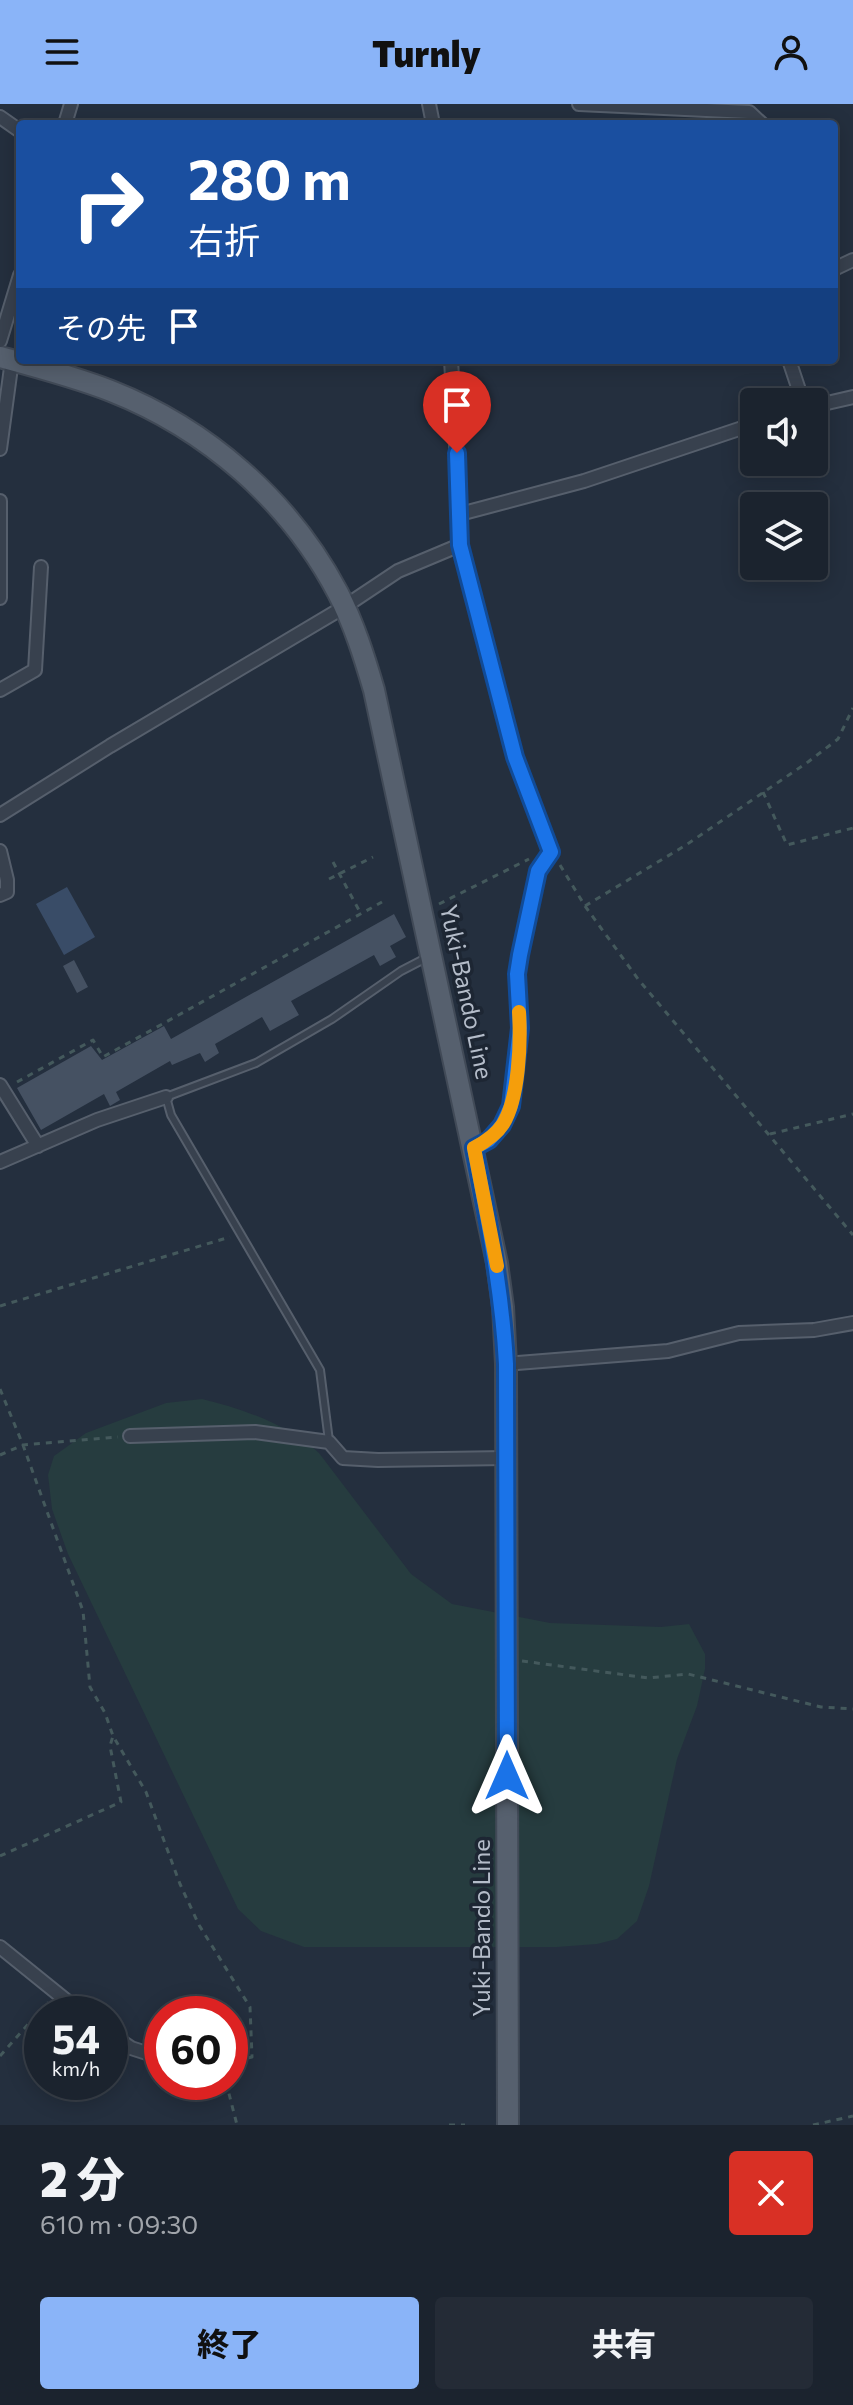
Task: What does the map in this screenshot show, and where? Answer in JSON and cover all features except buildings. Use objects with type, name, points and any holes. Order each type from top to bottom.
[{"type":"main road","name":"Yuki-Bando Line","points":[[25,364],[109,390],[164,417],[248,475],[290,521],[325,571],[360,644],[374,690],[474,1148],[503,1307],[506,1364],[508,2125]]},
{"type":"street","points":[[579,104],[748,108]]},
{"type":"street","points":[[0,341],[16,288]]},
{"type":"street","points":[[0,449],[6,358]]},
{"type":"street","points":[[451,364],[460,545],[515,757],[550,850],[538,871],[517,974],[520,1028],[511,1106],[502,1125],[489,1140],[474,1148]]},
{"type":"street","points":[[790,364],[798,388]]},
{"type":"street","points":[[828,403],[853,397]]},
{"type":"street","points":[[460,514],[584,481],[740,429]]},
{"type":"street","points":[[0,501],[0,598]]},
{"type":"street","points":[[0,815],[344,607],[398,571],[460,545]]},
{"type":"street","points":[[0,690],[35,670],[41,567]]},
{"type":"street","points":[[0,851],[7,880],[7,892],[0,895]]},
{"type":"street","points":[[0,1085],[38,1146]]},
{"type":"street","points":[[0,1162],[97,1120],[166,1097]]},
{"type":"street","points":[[506,1364],[668,1351],[739,1333],[814,1330],[853,1323]]},
{"type":"street","points":[[130,1436],[255,1432],[329,1442],[343,1458],[506,1458]]},
{"type":"street","points":[[0,1947],[60,1996]]},
{"type":"lane","points":[[329,1442],[320,1370],[171,1115],[166,1097],[256,1063],[332,1019],[401,971],[431,955]]},
{"type":"path","points":[[585,906],[686,845],[838,739],[853,708]]},
{"type":"path","points":[[763,792],[787,845],[853,828]]},
{"type":"path","points":[[422,912],[550,850],[585,906],[638,979],[853,1235]]},
{"type":"path","points":[[329,879],[373,857]]},
{"type":"path","points":[[333,862],[361,914]]},
{"type":"path","points":[[17,1082],[93,1040],[103,1057],[382,902]]},
{"type":"path","points":[[770,1134],[853,1114]]},
{"type":"path","points":[[0,1306],[241,1234]]},
{"type":"path","points":[[0,1389],[83,1611],[88,1680],[113,1736],[146,1792],[180,1884],[199,1925],[243,1996]]},
{"type":"path","points":[[0,1455],[23,1445],[130,1436]]},
{"type":"path","points":[[507,1659],[648,1678],[688,1674],[821,1707],[853,1709]]},
{"type":"path","points":[[0,1856],[121,1802],[110,1746],[113,1736]]},
{"type":"path","points":[[0,2056],[56,1993]]},
{"type":"path","points":[[248,2004],[252,2057],[248,2058]]},
{"type":"path","points":[[231,2100],[237,2125]]},
{"type":"path","points":[[813,2125],[853,2116]]},
{"type":"path","points":[[449,2125],[465,2125]]},
{"type":"green space","points":[[202,1399],[264,1419],[293,1434],[319,1453],[411,1574],[452,1604],[550,1623],[661,1627],[689,1624],[705,1654],[697,1706],[677,1759],[649,1886],[637,1921],[617,1939],[557,1947],[304,1947],[261,1931],[238,1909],[68,1554],[52,1509],[48,1475],[54,1456],[86,1433],[166,1403]]},
{"type":"water","points":[[67,887],[95,937],[64,955],[36,904]]},
{"type":"slow traffic","points":[[497,1266],[474,1148],[489,1140],[502,1125],[511,1106],[519,1012]]},
{"type":"route","points":[[457,453],[460,545],[515,757],[551,852],[538,871],[517,974],[520,1028],[511,1106],[502,1125],[489,1140],[474,1148],[497,1263],[506,1364],[507,1776]]}]
